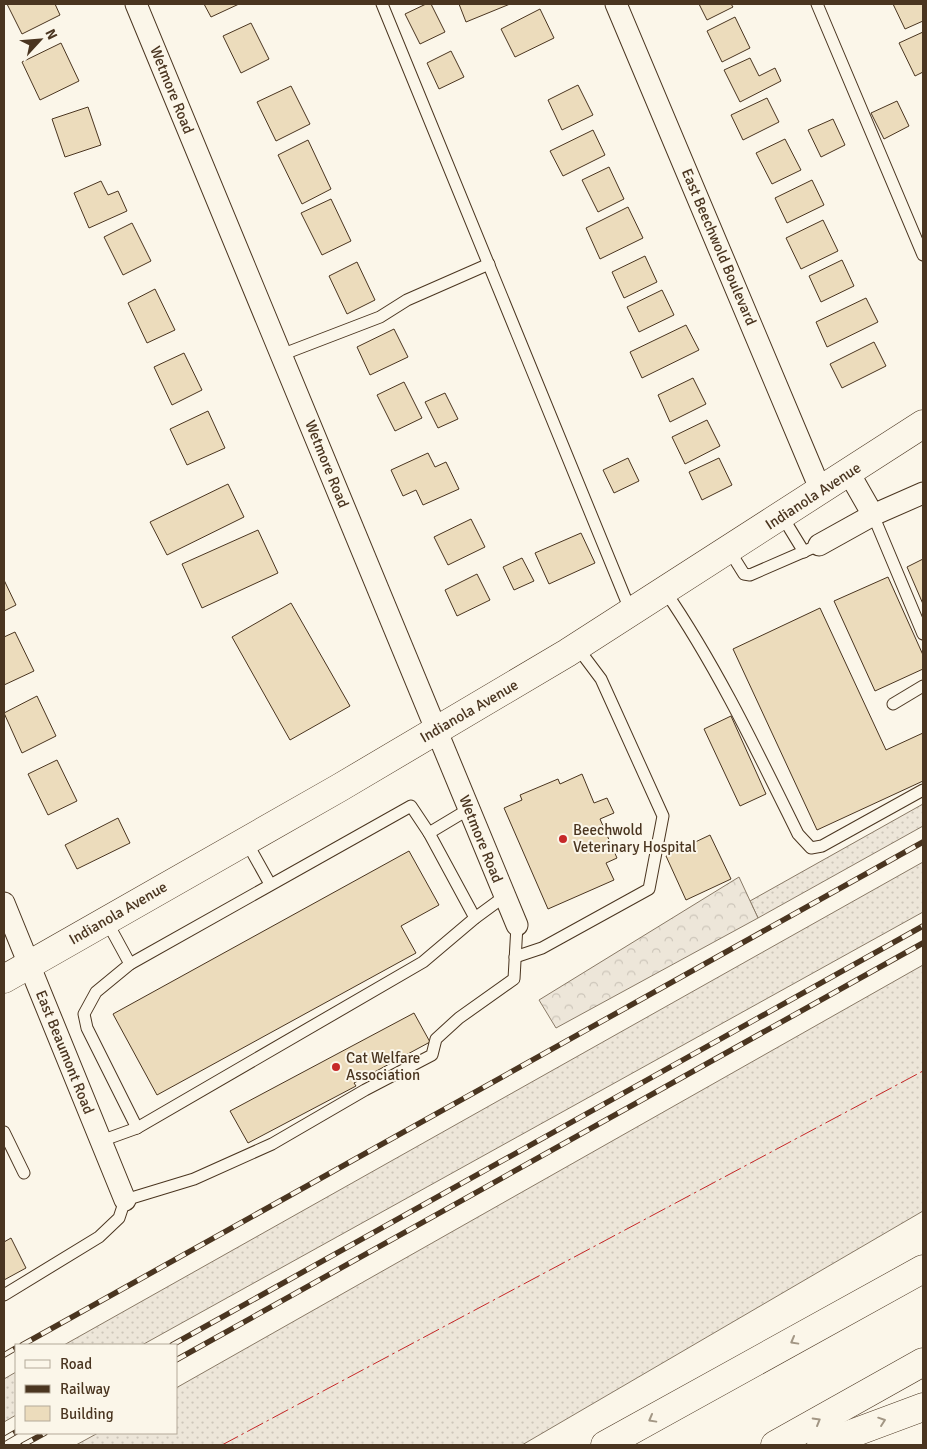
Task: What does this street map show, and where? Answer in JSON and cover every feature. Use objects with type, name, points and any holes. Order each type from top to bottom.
[{"type":"main road","name":"Indianola Avenue","points":[[4,979],[246,841],[576,647],[923,424]]},
{"type":"main road","points":[[837,1317],[923,1253]]},
{"type":"main road","points":[[605,1445],[923,1269]]},
{"type":"main road","points":[[775,1445],[923,1362]]},
{"type":"main road","points":[[821,1445],[923,1407]]},
{"type":"street","name":"Wetmore Road","points":[[136,4],[517,925]]},
{"type":"street","name":"East Beechwold Boulevard","points":[[616,4],[821,491]]},
{"type":"street","points":[[849,473],[873,514]]},
{"type":"street","points":[[811,548],[873,514],[923,493]]},
{"type":"street","name":"East Beaumont Road","points":[[4,903],[125,1200]]},
{"type":"lane","points":[[382,4],[631,612]]},
{"type":"lane","points":[[817,4],[923,256]]},
{"type":"lane","points":[[281,355],[380,317],[407,300],[489,264]]},
{"type":"lane","points":[[873,514],[923,634]]},
{"type":"lane","points":[[729,550],[744,574],[750,575],[811,548],[782,516]]},
{"type":"lane","points":[[665,591],[692,631],[743,725],[798,834],[811,848],[822,846],[923,790]]},
{"type":"lane","points":[[515,957],[542,948],[649,889],[663,816],[601,679],[576,647]]},
{"type":"lane","points":[[893,704],[923,686]]},
{"type":"lane","points":[[137,1128],[87,1028],[84,1014],[96,992],[130,964],[411,806],[429,833],[475,918]]},
{"type":"lane","points":[[429,833],[469,809]]},
{"type":"lane","points":[[246,841],[270,884]]},
{"type":"lane","points":[[101,1141],[137,1128],[423,962],[475,918],[505,896]]},
{"type":"lane","points":[[106,920],[130,964]]},
{"type":"lane","points":[[4,1295],[99,1237],[119,1218],[125,1200],[194,1178],[272,1144],[365,1090],[432,1055],[436,1039],[459,1018],[514,979],[517,925]]},
{"type":"lane","points":[[4,1132],[24,1173]]},
{"type":"green space","points":[[923,804],[923,826],[758,918],[750,901]]},
{"type":"green space","points":[[923,862],[923,912],[144,1344],[66,1344]]},
{"type":"green space","points":[[739,877],[758,918],[556,1028],[539,1000]]},
{"type":"green space","points":[[923,965],[923,1211],[522,1445],[76,1445],[96,1434],[178,1434],[178,1387]]},
{"type":"green space","points":[[15,1373],[15,1416],[4,1422],[4,1379]]},
{"type":"building","points":[[7,4],[55,4],[60,15],[22,34]]},
{"type":"building","points":[[204,4],[239,4],[211,17]]},
{"type":"building","points":[[426,4],[431,4],[445,32],[420,44],[405,14]]},
{"type":"building","points":[[459,4],[510,4],[466,22]]},
{"type":"building","points":[[699,4],[731,4],[733,7],[707,20]]},
{"type":"building","points":[[893,4],[923,4],[923,21],[905,29]]},
{"type":"building","points":[[540,9],[554,38],[515,57],[501,29]]},
{"type":"building","points":[[735,17],[750,48],[722,62],[707,31]]},
{"type":"building","points":[[251,23],[269,59],[241,73],[223,36]]},
{"type":"building","points":[[923,32],[923,72],[915,76],[899,43]]},
{"type":"building","points":[[61,43],[79,81],[40,100],[22,62]]},
{"type":"building","points":[[451,51],[464,77],[439,89],[427,63]]},
{"type":"building","points":[[750,58],[759,76],[775,68],[781,81],[740,102],[724,70]]},
{"type":"building","points":[[578,85],[593,115],[562,130],[548,100]]},
{"type":"building","points":[[291,86],[310,124],[276,141],[257,102]]},
{"type":"building","points":[[767,98],[779,122],[743,140],[731,115]]},
{"type":"building","points":[[897,101],[909,126],[884,139],[871,113]]},
{"type":"building","points":[[88,107],[101,145],[65,157],[52,119]]},
{"type":"building","points":[[833,119],[845,145],[821,157],[808,130]]},
{"type":"building","points":[[593,130],[605,155],[563,176],[550,151]]},
{"type":"building","points":[[785,139],[801,170],[772,184],[756,153]]},
{"type":"building","points":[[308,140],[331,189],[302,204],[278,155]]},
{"type":"building","points":[[609,167],[624,199],[598,212],[582,180]]},
{"type":"building","points":[[812,180],[824,205],[787,223],[775,198]]},
{"type":"building","points":[[101,181],[108,195],[118,191],[127,211],[89,228],[74,193]]},
{"type":"building","points":[[331,199],[351,241],[322,255],[301,213]]},
{"type":"building","points":[[628,207],[643,238],[600,259],[586,228]]},
{"type":"building","points":[[823,220],[838,251],[801,269],[786,238]]},
{"type":"building","points":[[132,223],[151,261],[123,275],[104,237]]},
{"type":"building","points":[[645,256],[657,282],[624,298],[612,272]]},
{"type":"building","points":[[842,260],[854,286],[821,302],[809,276]]},
{"type":"building","points":[[357,262],[375,300],[347,314],[329,276]]},
{"type":"building","points":[[155,289],[175,330],[147,343],[128,303]]},
{"type":"building","points":[[662,290],[674,315],[639,332],[627,307]]},
{"type":"building","points":[[866,298],[878,322],[827,347],[816,322]]},
{"type":"building","points":[[686,325],[699,350],[642,378],[630,352]]},
{"type":"building","points":[[394,329],[408,357],[370,375],[357,347]]},
{"type":"building","points":[[874,342],[886,366],[842,388],[830,364]]},
{"type":"building","points":[[184,353],[202,390],[172,405],[154,367]]},
{"type":"building","points":[[693,378],[706,404],[670,422],[658,395]]},
{"type":"building","points":[[404,382],[422,418],[395,431],[377,395]]},
{"type":"building","points":[[445,393],[458,419],[438,428],[425,402]]},
{"type":"building","points":[[208,411],[225,448],[187,465],[170,429]]},
{"type":"building","points":[[707,420],[720,446],[685,464],[672,437]]},
{"type":"building","points":[[428,453],[435,467],[446,462],[459,489],[423,505],[416,490],[403,496],[391,470]]},
{"type":"building","points":[[628,458],[639,481],[614,493],[603,470]]},
{"type":"building","points":[[719,458],[732,485],[702,500],[689,472]]},
{"type":"building","points":[[228,484],[244,517],[167,555],[150,522]]},
{"type":"building","points":[[471,519],[485,547],[448,565],[434,537]]},
{"type":"building","points":[[258,530],[278,573],[202,608],[182,564]]},
{"type":"building","points":[[581,533],[595,563],[549,584],[535,553]]},
{"type":"building","points":[[522,558],[534,581],[514,590],[503,567]]},
{"type":"building","points":[[923,559],[923,604],[907,567]]},
{"type":"building","points":[[477,574],[490,600],[457,616],[445,590]]},
{"type":"building","points":[[888,577],[923,655],[923,669],[875,691],[834,601]]},
{"type":"building","points":[[4,580],[16,605],[4,611]]},
{"type":"building","points":[[291,603],[350,706],[290,740],[232,637]]},
{"type":"building","points":[[820,608],[886,750],[923,733],[923,781],[817,830],[733,649]]},
{"type":"building","points":[[15,632],[34,671],[4,685],[4,637]]},
{"type":"building","points":[[37,696],[56,736],[22,753],[4,713]]},
{"type":"building","points":[[731,716],[766,794],[740,806],[704,729]]},
{"type":"building","points":[[57,760],[77,801],[48,815],[28,774]]},
{"type":"building","name":"Beechwold Veterinary Hospital","points":[[582,774],[594,803],[607,798],[614,813],[600,819],[617,858],[606,863],[614,880],[548,909],[504,808],[522,800],[520,795],[558,779],[560,784]]},
{"type":"building","points":[[118,818],[130,843],[77,869],[65,845]]},
{"type":"building","points":[[710,835],[731,879],[686,900],[666,856]]},
{"type":"building","points":[[409,851],[439,905],[401,926],[416,953],[157,1095],[113,1014]]},
{"type":"building","points":[[414,1013],[430,1042],[354,1083],[356,1086],[248,1143],[230,1111]]},
{"type":"building","points":[[11,1238],[26,1268],[4,1280],[4,1242]]},
{"type":"railway","points":[[24,1344],[923,842]]},
{"type":"railway","points":[[174,1344],[923,926]]},
{"type":"railway","points":[[178,1359],[923,943]]},
{"type":"railway","points":[[4,1355],[15,1349]]},
{"type":"railway","points":[[4,1439],[15,1433]]},
{"type":"railway","points":[[23,1445],[43,1434]]},
{"type":"power","points":[[222,1445],[923,1071]]},
{"type":"place","name":"Beechwold Veterinary Hospital","points":[[563,839]]},
{"type":"place","name":"Cat Welfare Association","points":[[336,1067]]}]
